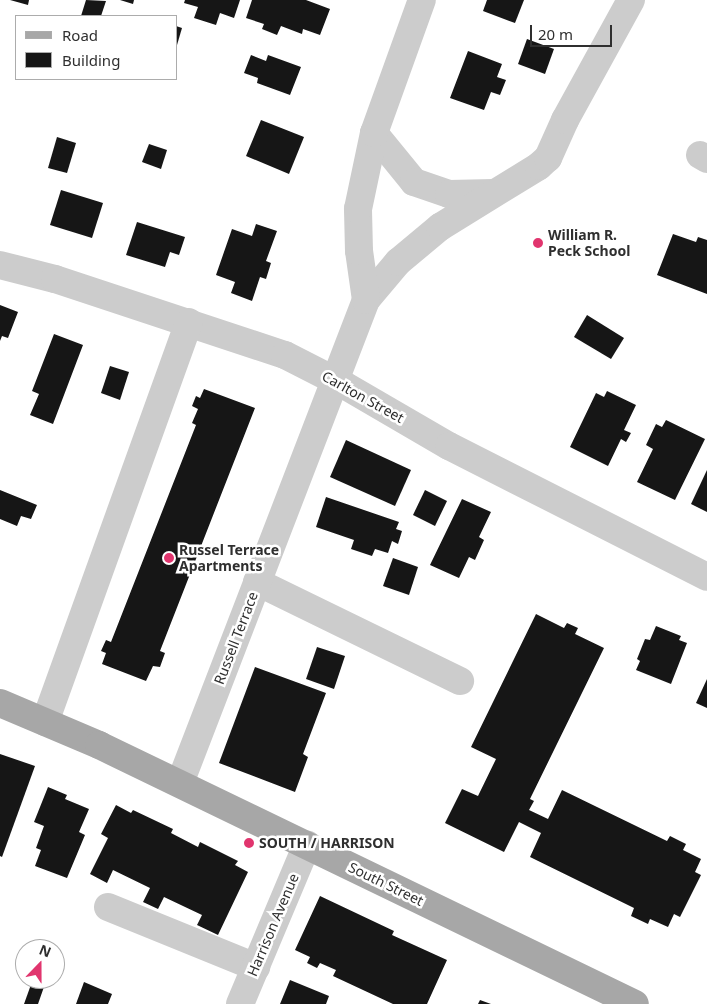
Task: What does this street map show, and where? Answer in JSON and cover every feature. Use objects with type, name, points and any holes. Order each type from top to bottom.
[{"type":"main road","name":"South Street","points":[[0,702],[100,744],[629,1003]]},
{"type":"street","points":[[366,300],[359,252],[358,209],[374,133],[422,0]]},
{"type":"street","points":[[366,300],[398,262],[440,227],[548,158],[565,120],[632,0]]},
{"type":"street","points":[[374,133],[414,182],[449,194],[496,192]]},
{"type":"street","name":"Carlton Street","points":[[0,265],[55,279],[285,355],[334,380],[449,446],[707,577]]},
{"type":"street","name":"Russell Terrace","points":[[180,783],[366,300]]},
{"type":"street","points":[[45,722],[189,322]]},
{"type":"street","points":[[257,582],[460,681]]},
{"type":"street","name":"Harrison Avenue","points":[[240,1004],[307,845]]},
{"type":"street","points":[[108,907],[256,967]]},
{"type":"building","points":[[10,0],[29,0],[28,5]]},
{"type":"building","points":[[86,0],[106,1],[101,15],[81,15]]},
{"type":"building","points":[[120,0],[134,0],[133,4]]},
{"type":"building","points":[[185,0],[240,0],[234,18],[220,13],[216,25],[194,18],[198,7],[184,3]]},
{"type":"building","points":[[252,0],[306,0],[330,9],[320,35],[303,29],[302,34],[281,26],[277,35],[262,29],[264,24],[246,18]]},
{"type":"building","points":[[487,0],[524,0],[515,23],[483,11]]},
{"type":"building","points":[[178,27],[182,28],[178,42]]},
{"type":"building","points":[[527,39],[554,49],[545,74],[518,64]]},
{"type":"building","points":[[468,51],[502,64],[497,77],[506,80],[500,95],[491,92],[484,110],[450,98]]},
{"type":"building","points":[[251,55],[266,61],[268,55],[301,67],[290,95],[257,83],[258,78],[244,73]]},
{"type":"building","points":[[261,120],[304,137],[289,174],[246,156]]},
{"type":"building","points":[[57,137],[76,143],[67,173],[48,168]]},
{"type":"building","points":[[149,144],[167,150],[161,169],[142,162]]},
{"type":"building","points":[[61,190],[103,203],[92,238],[50,225]]},
{"type":"building","points":[[137,222],[185,237],[179,255],[170,252],[165,267],[126,255]]},
{"type":"building","points":[[256,224],[277,231],[266,261],[271,263],[266,279],[260,277],[252,301],[231,293],[235,282],[216,275],[232,229],[252,236]]},
{"type":"building","points":[[673,234],[696,242],[698,237],[707,240],[707,294],[657,275]]},
{"type":"building","points":[[0,305],[18,312],[8,338],[2,336],[0,341]]},
{"type":"building","points":[[587,315],[624,338],[611,359],[574,337]]},
{"type":"building","points":[[54,334],[83,345],[53,424],[30,415],[39,394],[32,391]]},
{"type":"building","points":[[110,366],[129,372],[120,400],[101,393]]},
{"type":"building","name":"Russel Terrace Apartments","points":[[204,389],[255,408],[160,651],[165,653],[160,667],[153,666],[146,681],[102,664],[106,653],[101,651],[106,640],[111,642],[196,425],[192,423],[198,409],[192,406],[196,396],[200,398]]},
{"type":"building","points":[[607,391],[636,405],[624,430],[631,433],[626,442],[621,439],[608,466],[570,447],[596,393],[604,397]]},
{"type":"building","points":[[666,420],[705,439],[675,500],[637,482],[653,449],[646,445],[656,424],[662,427]]},
{"type":"building","points":[[346,440],[411,470],[395,506],[330,477]]},
{"type":"building","points":[[707,470],[707,512],[691,504]]},
{"type":"building","points":[[0,490],[37,505],[31,519],[21,516],[17,526],[0,519]]},
{"type":"building","points":[[425,490],[447,501],[435,526],[413,515]]},
{"type":"building","points":[[326,497],[399,522],[396,529],[402,531],[398,544],[392,541],[388,553],[375,549],[372,556],[351,549],[354,540],[316,527]]},
{"type":"building","points":[[462,499],[491,512],[479,537],[484,540],[475,560],[469,557],[459,578],[430,565]]},
{"type":"building","points":[[393,558],[418,567],[409,595],[383,586]]},
{"type":"building","points":[[536,614],[564,628],[567,623],[578,628],[575,634],[604,648],[530,799],[534,801],[529,810],[548,819],[562,790],[667,841],[670,836],[686,844],[683,850],[701,859],[695,872],[701,875],[680,917],[674,914],[668,927],[650,919],[648,924],[631,916],[634,908],[530,857],[541,833],[519,822],[504,852],[445,823],[462,789],[478,796],[496,759],[471,747]]},
{"type":"building","points":[[656,626],[681,636],[679,640],[687,643],[671,684],[636,670],[640,661],[637,659],[645,639],[650,640]]},
{"type":"building","points":[[317,647],[345,656],[334,689],[306,679]]},
{"type":"building","points":[[255,667],[326,693],[303,754],[308,757],[295,792],[219,763]]},
{"type":"building","points":[[707,679],[707,708],[696,703]]},
{"type":"building","points":[[0,754],[35,766],[2,857],[0,856]]},
{"type":"building","points":[[48,787],[67,795],[65,799],[89,809],[79,832],[85,835],[67,878],[35,866],[41,850],[36,848],[44,826],[34,822]]},
{"type":"building","points":[[116,805],[131,813],[133,810],[173,829],[171,833],[198,847],[200,842],[238,861],[235,865],[248,872],[218,935],[197,925],[202,915],[164,897],[158,909],[143,902],[150,888],[113,870],[107,883],[90,874],[108,838],[101,834]]},
{"type":"building","points":[[320,896],[394,931],[392,935],[447,960],[427,1004],[393,1004],[333,976],[336,970],[320,963],[317,968],[307,963],[310,957],[295,950]]},
{"type":"building","points":[[290,980],[329,996],[326,1004],[280,1004]]},
{"type":"building","points":[[84,982],[112,994],[108,1004],[76,1004]]},
{"type":"building","points":[[29,989],[43,989],[38,1004],[24,1004]]},
{"type":"building","points":[[480,1000],[491,1004],[478,1004]]},
{"type":"place","name":"William R. Peck School","points":[[538,243]]},
{"type":"place","name":"Russel Terrace Apartments","points":[[169,558]]},
{"type":"place","name":"SOUTH / HARRISON","points":[[249,843]]}]
